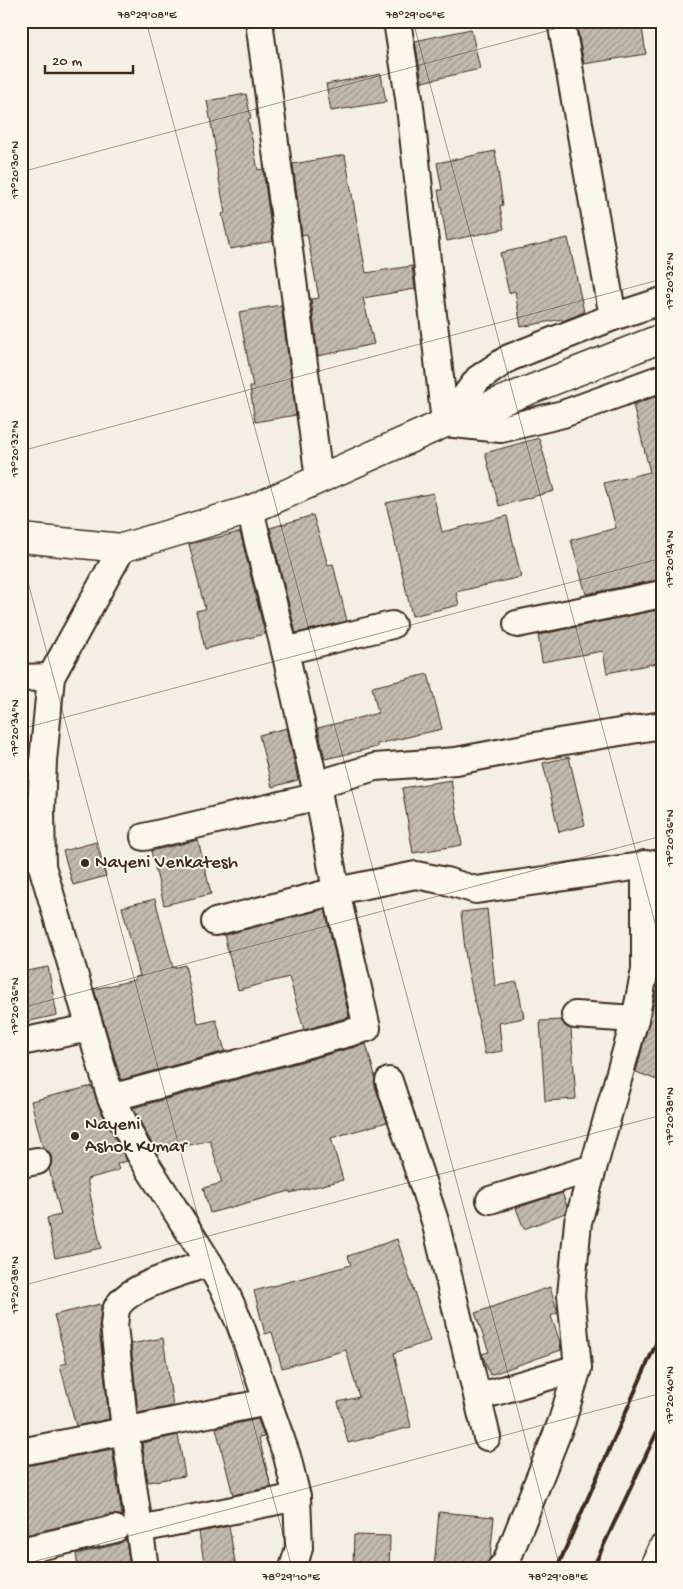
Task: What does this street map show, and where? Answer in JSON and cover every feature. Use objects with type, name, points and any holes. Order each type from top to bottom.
[{"type":"street","points":[[259,21],[319,480]]},
{"type":"street","points":[[397,21],[409,98],[445,423]]},
{"type":"street","points":[[561,21],[613,317]]},
{"type":"street","points":[[445,423],[478,379],[509,358],[613,317],[662,301]]},
{"type":"street","points":[[21,538],[122,548],[250,510],[445,423],[662,338]]},
{"type":"street","points":[[445,423],[501,429],[563,414],[662,378]]},
{"type":"street","points":[[111,1098],[367,1028],[336,891],[317,790],[250,510]]},
{"type":"street","points":[[122,548],[51,677],[41,811],[32,868],[89,1028],[111,1098],[141,1156],[210,1263],[240,1324],[286,1456],[297,1497],[299,1548],[293,1568]]},
{"type":"street","points":[[517,624],[662,594]]},
{"type":"street","points":[[285,651],[392,625]]},
{"type":"street","points":[[21,678],[51,677]]},
{"type":"street","points":[[144,837],[317,790],[375,768],[465,760],[535,746],[662,726]]},
{"type":"street","points":[[215,922],[336,891],[416,875],[476,890],[653,863],[645,970],[635,1019],[578,1222],[571,1295],[578,1368],[562,1421],[505,1565],[502,1568]]},
{"type":"street","points":[[576,1015],[635,1019]]},
{"type":"street","points":[[21,1042],[89,1028]]},
{"type":"street","points":[[389,1081],[435,1221],[487,1438]]},
{"type":"street","points":[[490,1200],[593,1168]]},
{"type":"street","points":[[145,1568],[127,1529],[125,1431],[114,1325],[117,1308],[125,1297],[149,1283],[210,1263]]},
{"type":"street","points":[[478,1397],[578,1368]]},
{"type":"street","points":[[21,1452],[267,1402]]},
{"type":"street","points":[[21,1551],[297,1497]]},
{"type":"street","points":[[653,1568],[662,1548]]},
{"type":"building","points":[[576,21],[641,21],[646,54],[584,64]]},
{"type":"building","points":[[471,29],[480,69],[422,82],[415,41]]},
{"type":"building","points":[[381,74],[386,102],[331,111],[326,84]]},
{"type":"building","points":[[246,94],[251,118],[248,119],[258,170],[263,169],[273,241],[230,249],[222,214],[225,213],[207,101]]},
{"type":"building","points":[[495,151],[503,205],[500,206],[504,229],[447,241],[438,190],[442,190],[437,163]]},
{"type":"building","points":[[345,155],[366,273],[412,266],[415,289],[363,298],[374,344],[318,356],[311,299],[319,298],[307,234],[302,235],[293,164]]},
{"type":"building","points":[[568,238],[584,312],[563,321],[562,319],[521,327],[515,291],[509,293],[500,253]]},
{"type":"building","points":[[281,305],[296,415],[255,422],[250,387],[253,387],[239,312]]},
{"type":"building","points":[[662,394],[662,579],[586,594],[571,540],[616,528],[604,483],[650,472],[633,405]]},
{"type":"building","points":[[539,438],[554,491],[499,506],[485,453]]},
{"type":"building","points":[[433,493],[442,532],[507,516],[521,577],[456,592],[459,605],[412,616],[386,503]]},
{"type":"building","points":[[313,515],[328,565],[333,564],[347,621],[296,633],[270,528]]},
{"type":"building","points":[[240,532],[265,634],[205,649],[196,611],[205,609],[189,544]]},
{"type":"building","points":[[662,609],[662,662],[607,673],[603,651],[542,662],[538,635]]},
{"type":"building","points":[[428,674],[442,729],[377,744],[377,747],[325,759],[318,728],[378,713],[372,687]]},
{"type":"building","points":[[287,728],[298,780],[272,787],[259,735]]},
{"type":"building","points":[[569,757],[585,825],[559,832],[543,763]]},
{"type":"building","points":[[451,780],[462,845],[413,853],[402,788]]},
{"type":"building","points":[[198,840],[211,894],[164,905],[151,851]]},
{"type":"building","name":"Nayeni Venkatesh","points":[[96,842],[106,876],[73,885],[63,851]]},
{"type":"building","points":[[155,899],[173,968],[185,965],[198,1024],[216,1020],[225,1051],[121,1080],[94,989],[135,980],[135,977],[140,976],[122,907]]},
{"type":"building","points":[[325,909],[349,1017],[304,1030],[289,977],[238,990],[224,935]]},
{"type":"building","points":[[487,909],[495,986],[517,982],[524,1018],[499,1023],[502,1051],[485,1054],[466,959],[461,912]]},
{"type":"building","points":[[48,967],[57,1015],[21,1023],[21,972]]},
{"type":"building","points":[[659,983],[662,984],[662,1082],[636,1072]]},
{"type":"building","points":[[561,1020],[566,1027],[571,1029],[576,1099],[545,1101],[540,1021]]},
{"type":"building","points":[[366,1044],[375,1076],[375,1086],[387,1122],[331,1138],[343,1180],[290,1193],[290,1191],[210,1213],[203,1188],[222,1183],[210,1140],[157,1153],[133,1108]]},
{"type":"building","name":"Nayeni Ashok Kumar","points":[[92,1086],[98,1105],[127,1161],[117,1164],[119,1170],[87,1179],[101,1248],[55,1258],[47,1218],[61,1215],[49,1169],[52,1158],[49,1152],[43,1148],[31,1101]]},
{"type":"building","points":[[562,1193],[567,1206],[565,1213],[524,1229],[516,1208]]},
{"type":"building","points":[[397,1239],[430,1341],[394,1353],[411,1427],[348,1443],[338,1402],[359,1397],[346,1350],[282,1368],[272,1332],[265,1334],[254,1291],[351,1265],[348,1256]]},
{"type":"building","points":[[550,1287],[558,1313],[551,1316],[561,1350],[490,1375],[482,1354],[489,1352],[475,1313]]},
{"type":"building","points":[[100,1304],[99,1327],[109,1419],[76,1426],[60,1365],[67,1363],[54,1315]]},
{"type":"building","points":[[163,1338],[173,1406],[138,1413],[131,1344]]},
{"type":"building","points":[[258,1419],[264,1437],[259,1438],[271,1487],[233,1495],[216,1428]]},
{"type":"building","points":[[178,1435],[185,1476],[148,1482],[142,1443]]},
{"type":"building","points":[[112,1449],[122,1516],[112,1514],[21,1536],[21,1467]]},
{"type":"building","points":[[439,1512],[494,1517],[490,1558],[486,1568],[434,1568]]},
{"type":"building","points":[[229,1526],[236,1568],[205,1568],[199,1532]]},
{"type":"building","points":[[354,1535],[390,1536],[389,1568],[353,1568]]},
{"type":"building","points":[[126,1539],[130,1568],[78,1568],[76,1554],[118,1544]]},
{"type":"railway","points":[[557,1568],[662,1330]]},
{"type":"railway","points":[[593,1568],[662,1421]]},
{"type":"place","name":"Nayeni Venkatesh","points":[[85,863]]},
{"type":"place","name":"Nayeni Ashok Kumar","points":[[75,1136]]}]
